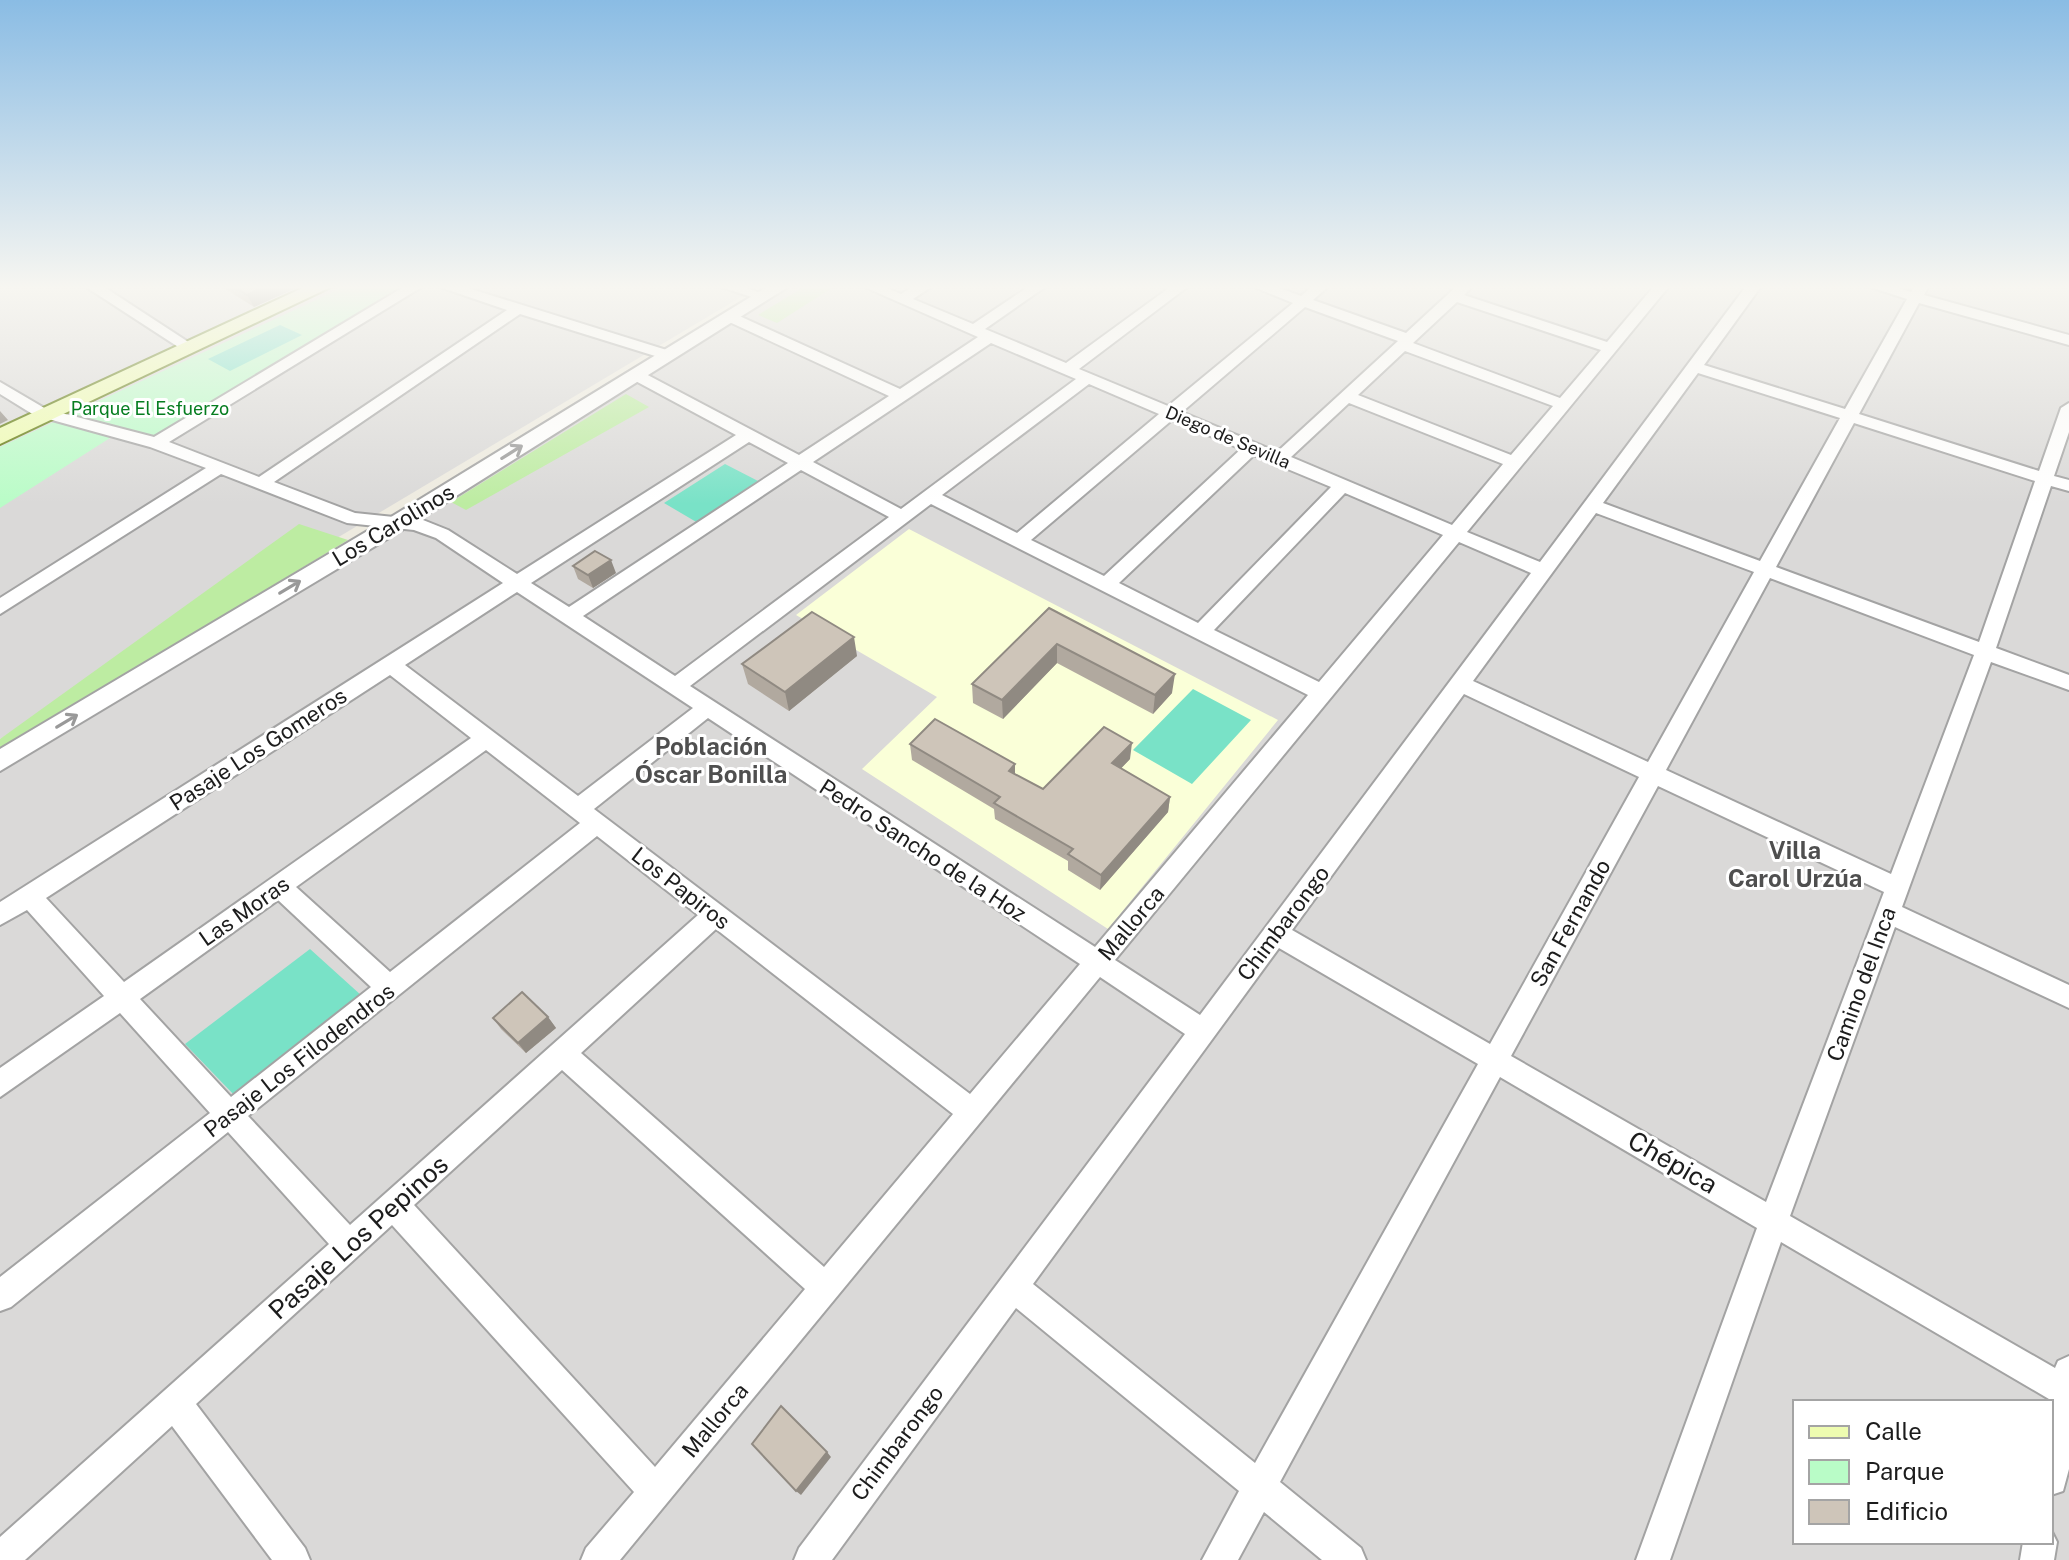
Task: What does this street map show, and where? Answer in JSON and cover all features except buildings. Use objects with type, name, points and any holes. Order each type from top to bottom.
[{"type":"main road","points":[[0,437],[172,358]]},
{"type":"street","points":[[156,443],[297,358]]},
{"type":"street","points":[[261,483],[446,358]]},
{"type":"street","name":"Los Carolinos","points":[[0,761],[399,522],[664,358]]},
{"type":"street","points":[[819,358],[900,395]]},
{"type":"street","points":[[568,617],[900,395],[949,358]]},
{"type":"street","name":"Diego de Sevilla","points":[[1038,358],[1544,571]]},
{"type":"street","points":[[1067,370],[1084,358]]},
{"type":"street","points":[[1018,541],[1236,358]]},
{"type":"street","points":[[1279,459],[1388,358]]},
{"type":"street","points":[[1445,358],[1564,405]]},
{"type":"street","name":"Mallorca","points":[[598,1560],[1603,358]]},
{"type":"street","name":"Chimbarongo","points":[[811,1560],[1702,358]]},
{"type":"street","name":"San Fernando","points":[[1219,1560],[1882,358]]},
{"type":"street","points":[[1695,367],[2069,486]]},
{"type":"street","points":[[636,375],[902,517]]},
{"type":"street","points":[[675,687],[1087,378]]},
{"type":"street","name":"Pedro Sancho de la Hoz","points":[[0,387],[28,406],[156,443],[353,519],[417,524],[442,534],[1203,1031]]},
{"type":"street","points":[[1347,396],[1515,463]]},
{"type":"street","name":"Camino del Inca","points":[[1653,1560],[1774,1220],[1985,652],[2069,408]]},
{"type":"street","name":"Pasaje Los Gomeros","points":[[0,915],[748,435]]},
{"type":"street","points":[[1105,585],[1252,448]]},
{"type":"street","points":[[0,607],[220,467]]},
{"type":"street","points":[[1201,632],[1342,486]]},
{"type":"street","points":[[929,496],[1322,693]]},
{"type":"street","points":[[1592,505],[2069,683]]},
{"type":"street","name":"Los Papiros","points":[[390,664],[972,1112]]},
{"type":"street","points":[[1460,684],[1652,774],[2069,997]]},
{"type":"street","name":"Pasaje Los Filodendros","points":[[0,1296],[389,988],[588,816],[707,708]]},
{"type":"street","name":"Las Moras","points":[[0,1084],[487,738]]},
{"type":"street","points":[[279,886],[389,988]]},
{"type":"street","points":[[29,896],[349,1245]]},
{"type":"street","name":"Pasaje Los Pepinos","points":[[0,1560],[716,914]]},
{"type":"street","name":"Chépica","points":[[1275,933],[2068,1385]]},
{"type":"street","points":[[562,1053],[826,1288]]},
{"type":"street","points":[[394,1205],[655,1491]]},
{"type":"street","points":[[1013,1287],[1349,1560]]},
{"type":"street","points":[[2053,1468],[2068,1385]]},
{"type":"street","points":[[174,1402],[293,1560]]},
{"type":"shaded area","points":[[0,358],[639,358],[0,739]]},
{"type":"shaded area","points":[[673,358],[2069,358],[2069,1560],[0,1560],[0,768]]},
{"type":"shaded area","points":[[909,529],[1278,720],[1108,929],[862,769],[937,697],[796,615]]},
{"type":"green space","name":"Parque El Esfuerzo","points":[[192,358],[290,358],[156,437],[121,431],[0,508],[0,447]]},
{"type":"green space","points":[[211,358],[256,358],[230,371],[208,359]]},
{"type":"green space","points":[[626,394],[649,407],[466,510],[451,502]]},
{"type":"green space","points":[[725,464],[760,482],[698,523],[664,503]]},
{"type":"green space","points":[[299,524],[348,540],[0,751],[0,739]]},
{"type":"green space","points":[[1193,689],[1251,720],[1192,784],[1133,750]]},
{"type":"green space","points":[[310,949],[362,996],[237,1098],[185,1044]]},
{"type":"district","name":"Población Óscar Bonilla","points":[[711,760]]},
{"type":"district","name":"Villa Carol Urzúa","points":[[1795,864]]}]
